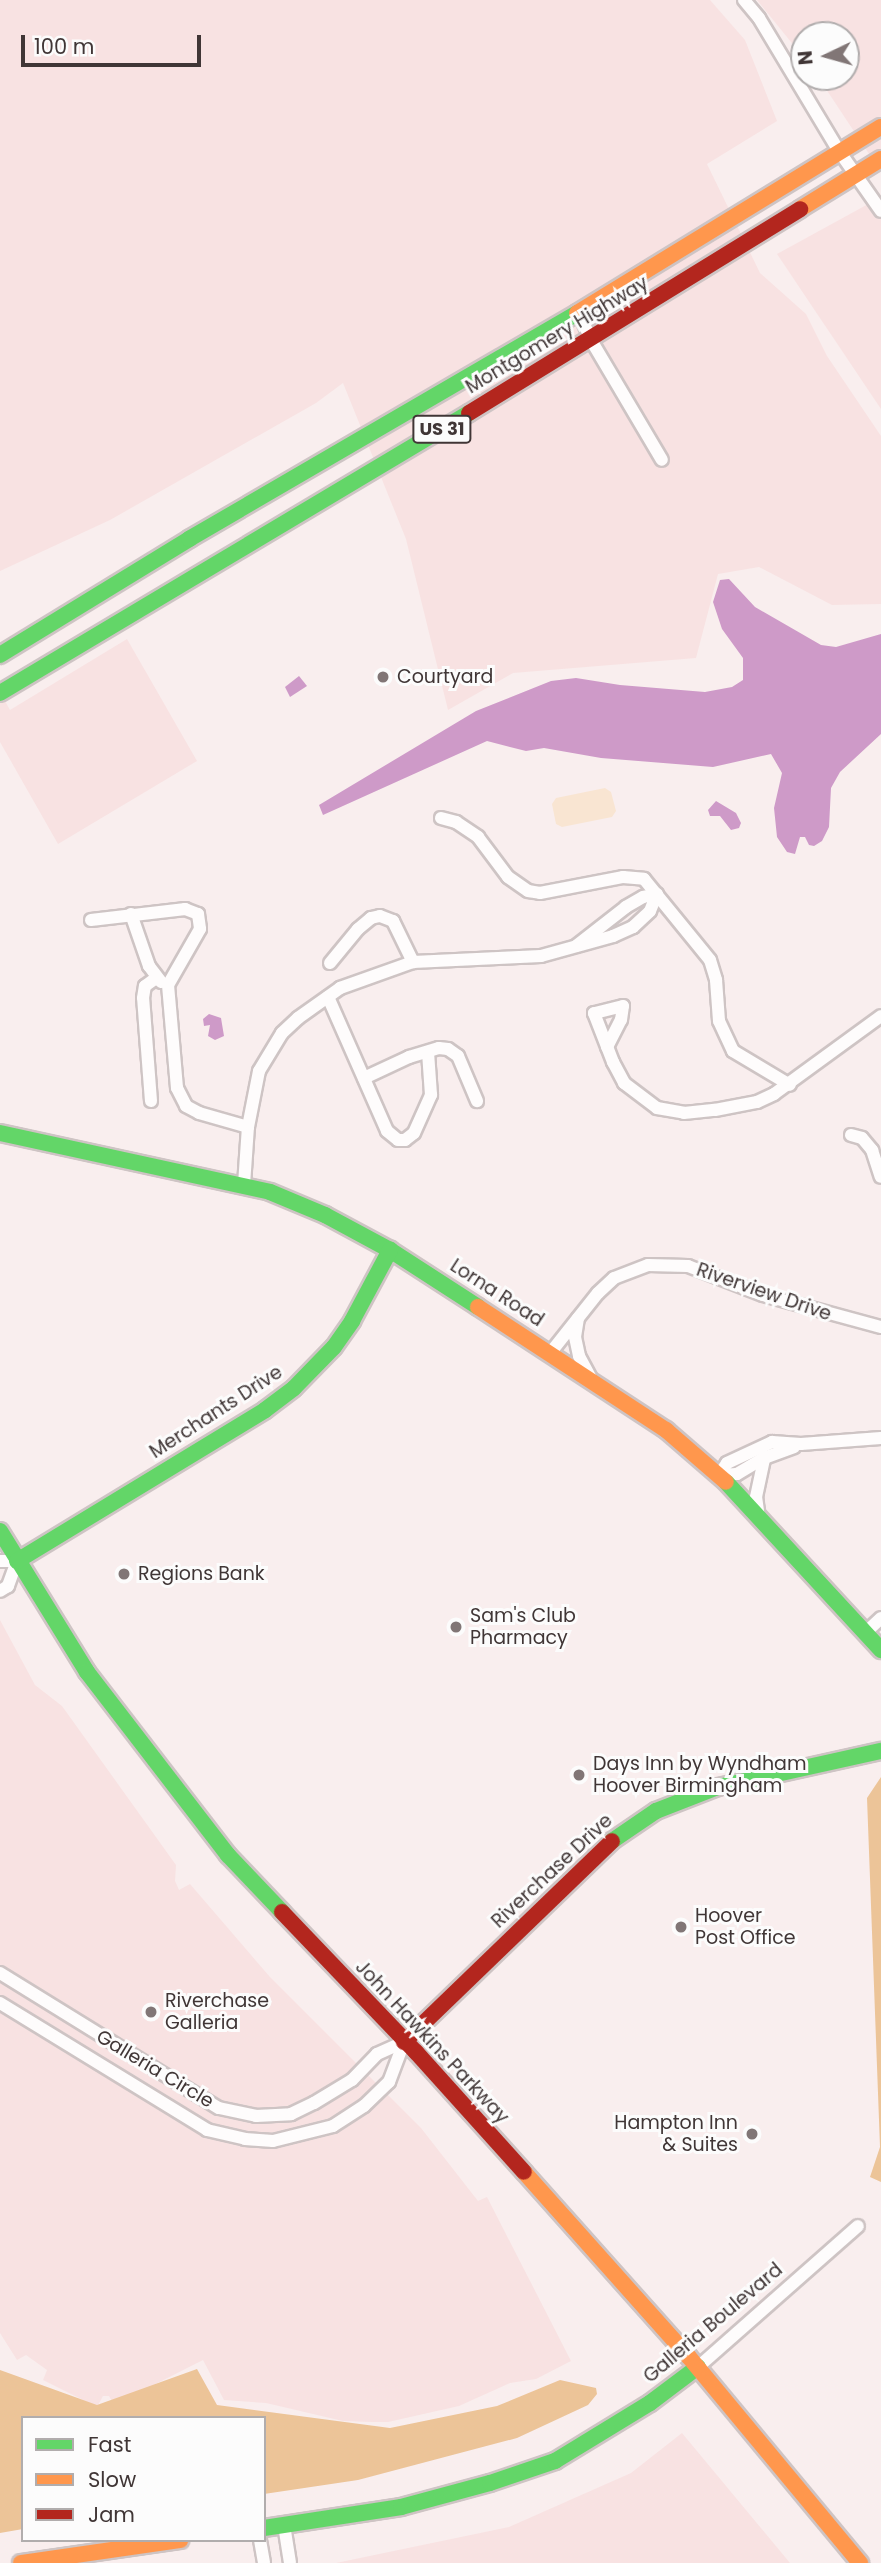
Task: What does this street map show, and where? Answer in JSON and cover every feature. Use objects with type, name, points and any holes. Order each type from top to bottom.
[{"type":"main road","name":"Montgomery Highway","points":[[0,655],[189,539],[579,312],[881,127]]},
{"type":"main road","name":"Montgomery Highway","points":[[0,693],[591,340],[881,159]]},
{"type":"main road","name":"Lorna Road","points":[[0,1133],[244,1185],[307,1206],[390,1250],[590,1377],[666,1430],[719,1475],[881,1650]]},
{"type":"main road","name":"Merchants Drive","points":[[17,1561],[265,1410],[294,1388],[334,1348],[352,1321],[390,1250]]},
{"type":"main road","name":"John Hawkins Parkway","points":[[0,1531],[87,1672],[228,1855],[404,2042],[698,2367],[860,2563]]},
{"type":"main road","name":"Riverchase Drive","points":[[404,2042],[586,1863],[620,1834],[656,1811],[718,1787],[881,1751]]},
{"type":"main road","name":"Galleria Boulevard","points":[[266,2528],[401,2507],[490,2483],[555,2461],[650,2403],[698,2367]]},
{"type":"main road","points":[[21,2563],[166,2542]]},
{"type":"street","points":[[744,0],[759,18],[839,151],[857,173],[881,211]]},
{"type":"street","points":[[579,312],[591,340],[662,460]]},
{"type":"street","points":[[441,818],[456,821],[478,837],[508,877],[528,891],[540,893],[623,877],[644,879],[710,960],[716,980],[719,1021],[733,1051],[790,1085]]},
{"type":"street","points":[[244,1185],[248,1127],[259,1071],[270,1049],[298,1018],[341,988],[413,962],[541,956],[633,927],[650,911],[657,894]]},
{"type":"street","points":[[576,946],[618,912],[643,897],[657,894]]},
{"type":"street","points":[[91,920],[185,909],[198,914],[200,929],[168,985],[177,1088],[186,1105],[199,1113],[248,1127]]},
{"type":"street","points":[[131,914],[156,978],[168,985]]},
{"type":"street","points":[[330,963],[358,929],[371,918],[380,916],[393,921],[413,962]]},
{"type":"street","points":[[151,1101],[142,998],[145,986],[156,978]]},
{"type":"street","points":[[328,997],[387,1131],[398,1140],[405,1140],[414,1133],[431,1095],[428,1052]]},
{"type":"street","points":[[607,1047],[624,1083],[645,1101],[671,1112],[757,1102],[790,1085],[881,1016]]},
{"type":"street","points":[[364,1078],[409,1057],[448,1049],[458,1056],[477,1101]]},
{"type":"street","points":[[149,1069],[174,1067]]},
{"type":"street","points":[[851,1135],[862,1138],[872,1150],[881,1177]]},
{"type":"street","name":"Riverview Drive","points":[[551,1352],[579,1313],[614,1278],[648,1265],[671,1264],[699,1269],[763,1295],[881,1327]]},
{"type":"street","points":[[579,1313],[575,1337],[579,1356],[590,1377]]},
{"type":"street","points":[[719,1475],[727,1463],[772,1442],[800,1444],[881,1438]]},
{"type":"street","points":[[719,1475],[737,1474],[764,1458],[800,1444]]},
{"type":"street","points":[[760,1518],[756,1497],[764,1458]]},
{"type":"street","points":[[0,1561],[17,1561],[8,1586],[0,1591]]},
{"type":"street","points":[[865,1633],[881,1619]]},
{"type":"street","name":"Galleria Circle","points":[[0,1973],[219,2108],[256,2116],[290,2114],[314,2103],[352,2080],[377,2054],[404,2042]]},
{"type":"street","name":"Galleria Circle","points":[[0,2003],[206,2130],[245,2139],[272,2141],[333,2126],[364,2106],[389,2082],[404,2042]]},
{"type":"street","name":"Galleria Boulevard","points":[[698,2367],[858,2226]]},
{"type":"street","points":[[284,2525],[290,2563]]},
{"type":"street","points":[[260,2542],[264,2563]]},
{"type":"shaded area","points":[[0,0],[710,0],[745,40],[777,121],[707,164],[760,273],[806,314],[827,356],[881,436],[881,604],[832,605],[759,567],[718,574],[696,658],[513,673],[448,710],[406,539],[343,383],[316,403],[110,520],[0,571]]},
{"type":"shaded area","points":[[757,0],[881,0],[881,172],[827,91],[860,91],[860,21],[790,21],[790,41]]},
{"type":"shaded area","points":[[881,197],[881,409],[777,254]]},
{"type":"shaded area","points":[[729,579],[755,607],[821,645],[836,647],[881,634],[881,734],[840,772],[831,788],[829,827],[822,841],[814,846],[809,845],[805,837],[800,837],[795,854],[787,852],[777,837],[774,808],[782,773],[771,754],[713,767],[601,758],[544,748],[526,751],[487,741],[323,815],[319,805],[476,711],[551,681],[576,678],[620,685],[705,692],[732,687],[743,680],[743,658],[722,629],[713,602],[720,580]]},
{"type":"shaded area","points":[[127,639],[197,761],[58,844],[0,742],[0,692],[10,710]]},
{"type":"shaded area","points":[[299,676],[307,686],[290,697],[285,687]]},
{"type":"shaded area","points":[[605,788],[611,792],[616,811],[612,817],[562,827],[556,824],[552,804],[556,798]]},
{"type":"shaded area","points":[[716,801],[736,813],[741,823],[739,828],[731,830],[720,816],[710,816],[708,810]]},
{"type":"shaded area","points":[[209,1014],[221,1018],[224,1036],[215,1040],[208,1036],[210,1025],[204,1026],[203,1019]]},
{"type":"shaded area","name":"Riverchase Galleria","points":[[0,1620],[35,1685],[62,1706],[176,1865],[175,1881],[179,1890],[190,1884],[270,1977],[421,2128],[478,2201],[487,2197],[571,2361],[536,2379],[510,2383],[459,2406],[388,2422],[372,2422],[343,2421],[266,2403],[224,2400],[203,2360],[114,2405],[109,2396],[103,2396],[97,2407],[43,2380],[47,2370],[26,2355],[17,2360],[0,2333]]},
{"type":"shaded area","points":[[881,1777],[881,2182],[870,2177],[880,2147],[867,1798]]},
{"type":"shaded area","points":[[197,2369],[217,2405],[390,2428],[497,2406],[560,2380],[596,2388],[597,2394],[588,2405],[517,2438],[358,2480],[266,2494],[266,2416],[21,2416],[21,2529],[0,2533],[0,2370],[97,2405]]},
{"type":"shaded area","points":[[682,2433],[790,2563],[336,2563],[509,2527],[631,2473]]},
{"type":"traffic: fast","points":[[0,655],[189,539],[577,313]]},
{"type":"traffic: fast","points":[[0,693],[469,413]]},
{"type":"traffic: fast","points":[[0,1133],[270,1192],[325,1215],[390,1250],[478,1307]]},
{"type":"traffic: fast","points":[[17,1561],[265,1410],[294,1388],[334,1347],[352,1321],[390,1250]]},
{"type":"traffic: fast","points":[[726,1482],[881,1650]]},
{"type":"traffic: fast","points":[[0,1531],[87,1672],[228,1855],[282,1912]]},
{"type":"traffic: fast","points":[[612,1841],[656,1811],[718,1787],[881,1751]]},
{"type":"traffic: fast","points":[[266,2528],[401,2507],[490,2483],[555,2461],[650,2403],[698,2367]]},
{"type":"traffic: slow","points":[[577,313],[881,127]]},
{"type":"traffic: slow","points":[[800,209],[881,159]]},
{"type":"traffic: slow","points":[[478,1307],[666,1430],[726,1482]]},
{"type":"traffic: slow","points":[[524,2172],[689,2357],[860,2563]]},
{"type":"traffic: slow","points":[[21,2563],[166,2542]]},
{"type":"traffic: jam","points":[[469,413],[800,209]]},
{"type":"traffic: jam","points":[[404,2042],[612,1841]]},
{"type":"traffic: jam","points":[[282,1912],[416,2052],[524,2172]]},
{"type":"place","name":"Courtyard","points":[[383,677]]},
{"type":"place","name":"Regions Bank","points":[[124,1574]]},
{"type":"place","name":"Sam's Club Pharmacy","points":[[456,1627]]},
{"type":"place","name":"Days Inn by Wyndham Hoover Birmingham","points":[[579,1775]]},
{"type":"place","name":"Hoover Post Office","points":[[681,1927]]},
{"type":"place","name":"Riverchase Galleria","points":[[151,2012]]},
{"type":"place","name":"Hampton Inn & Suites","points":[[752,2134]]}]
